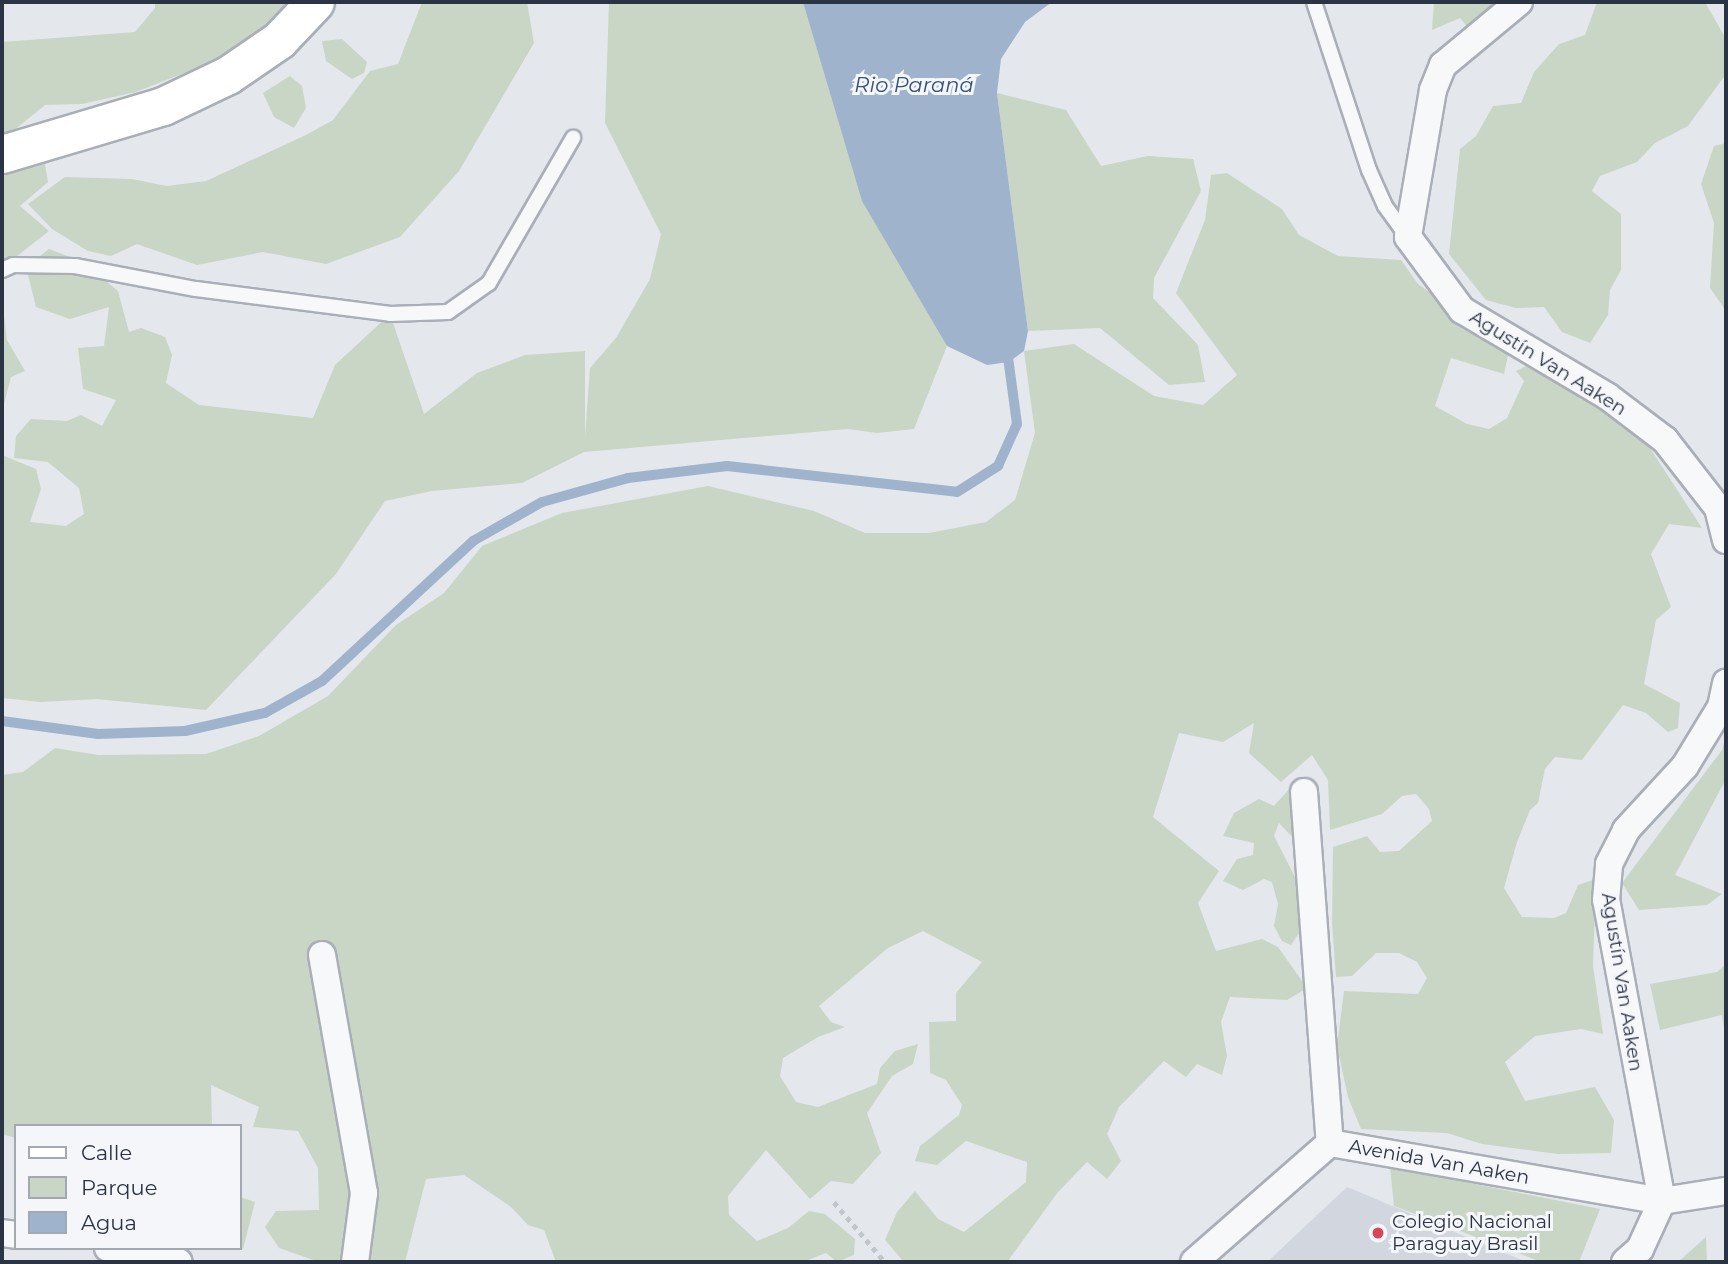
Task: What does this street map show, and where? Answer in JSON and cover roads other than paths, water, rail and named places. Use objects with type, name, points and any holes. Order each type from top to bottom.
[{"type":"street","points":[[2,154],[163,106],[228,75],[279,40],[315,2]]},
{"type":"street","points":[[1408,237],[1433,90],[1443,65],[1520,2]]},
{"type":"street","name":"Agustín Van Aaken","points":[[1408,237],[1462,310],[1607,396],[1665,440],[1718,508],[1726,540]]},
{"type":"street","name":"Agustín Van Aaken","points":[[1662,1201],[1606,900],[1609,864],[1626,830],[1685,766],[1721,707],[1726,684]]},
{"type":"street","points":[[1304,792],[1330,1143]]},
{"type":"street","points":[[322,955],[364,1192],[355,1262]]},
{"type":"street","name":"Avenida Van Aaken","points":[[1194,1262],[1330,1143],[1662,1201],[1726,1191]]},
{"type":"street","points":[[1625,1262],[1640,1249],[1662,1201]]},
{"type":"street","points":[[118,1250],[179,1262]]},
{"type":"lane","points":[[1314,2],[1369,170],[1385,206],[1408,237]]},
{"type":"lane","points":[[2,270],[13,265],[75,266],[196,289],[376,312],[448,313],[489,283],[573,138]]},
{"type":"water","name":"Rio Paraná","points":[[803,2],[1052,2],[1025,22],[1001,59],[997,93],[1028,331],[1024,351],[1009,362],[987,365],[947,346],[862,201]]},
{"type":"waterway","points":[[2,721],[98,734],[185,731],[265,713],[322,681],[473,541],[542,502],[628,478],[727,466],[957,492],[998,466],[1017,424],[1007,350]]},
{"type":"place","name":"Colegio Nacional Paraguay Brasil","points":[[1378,1233]]}]
